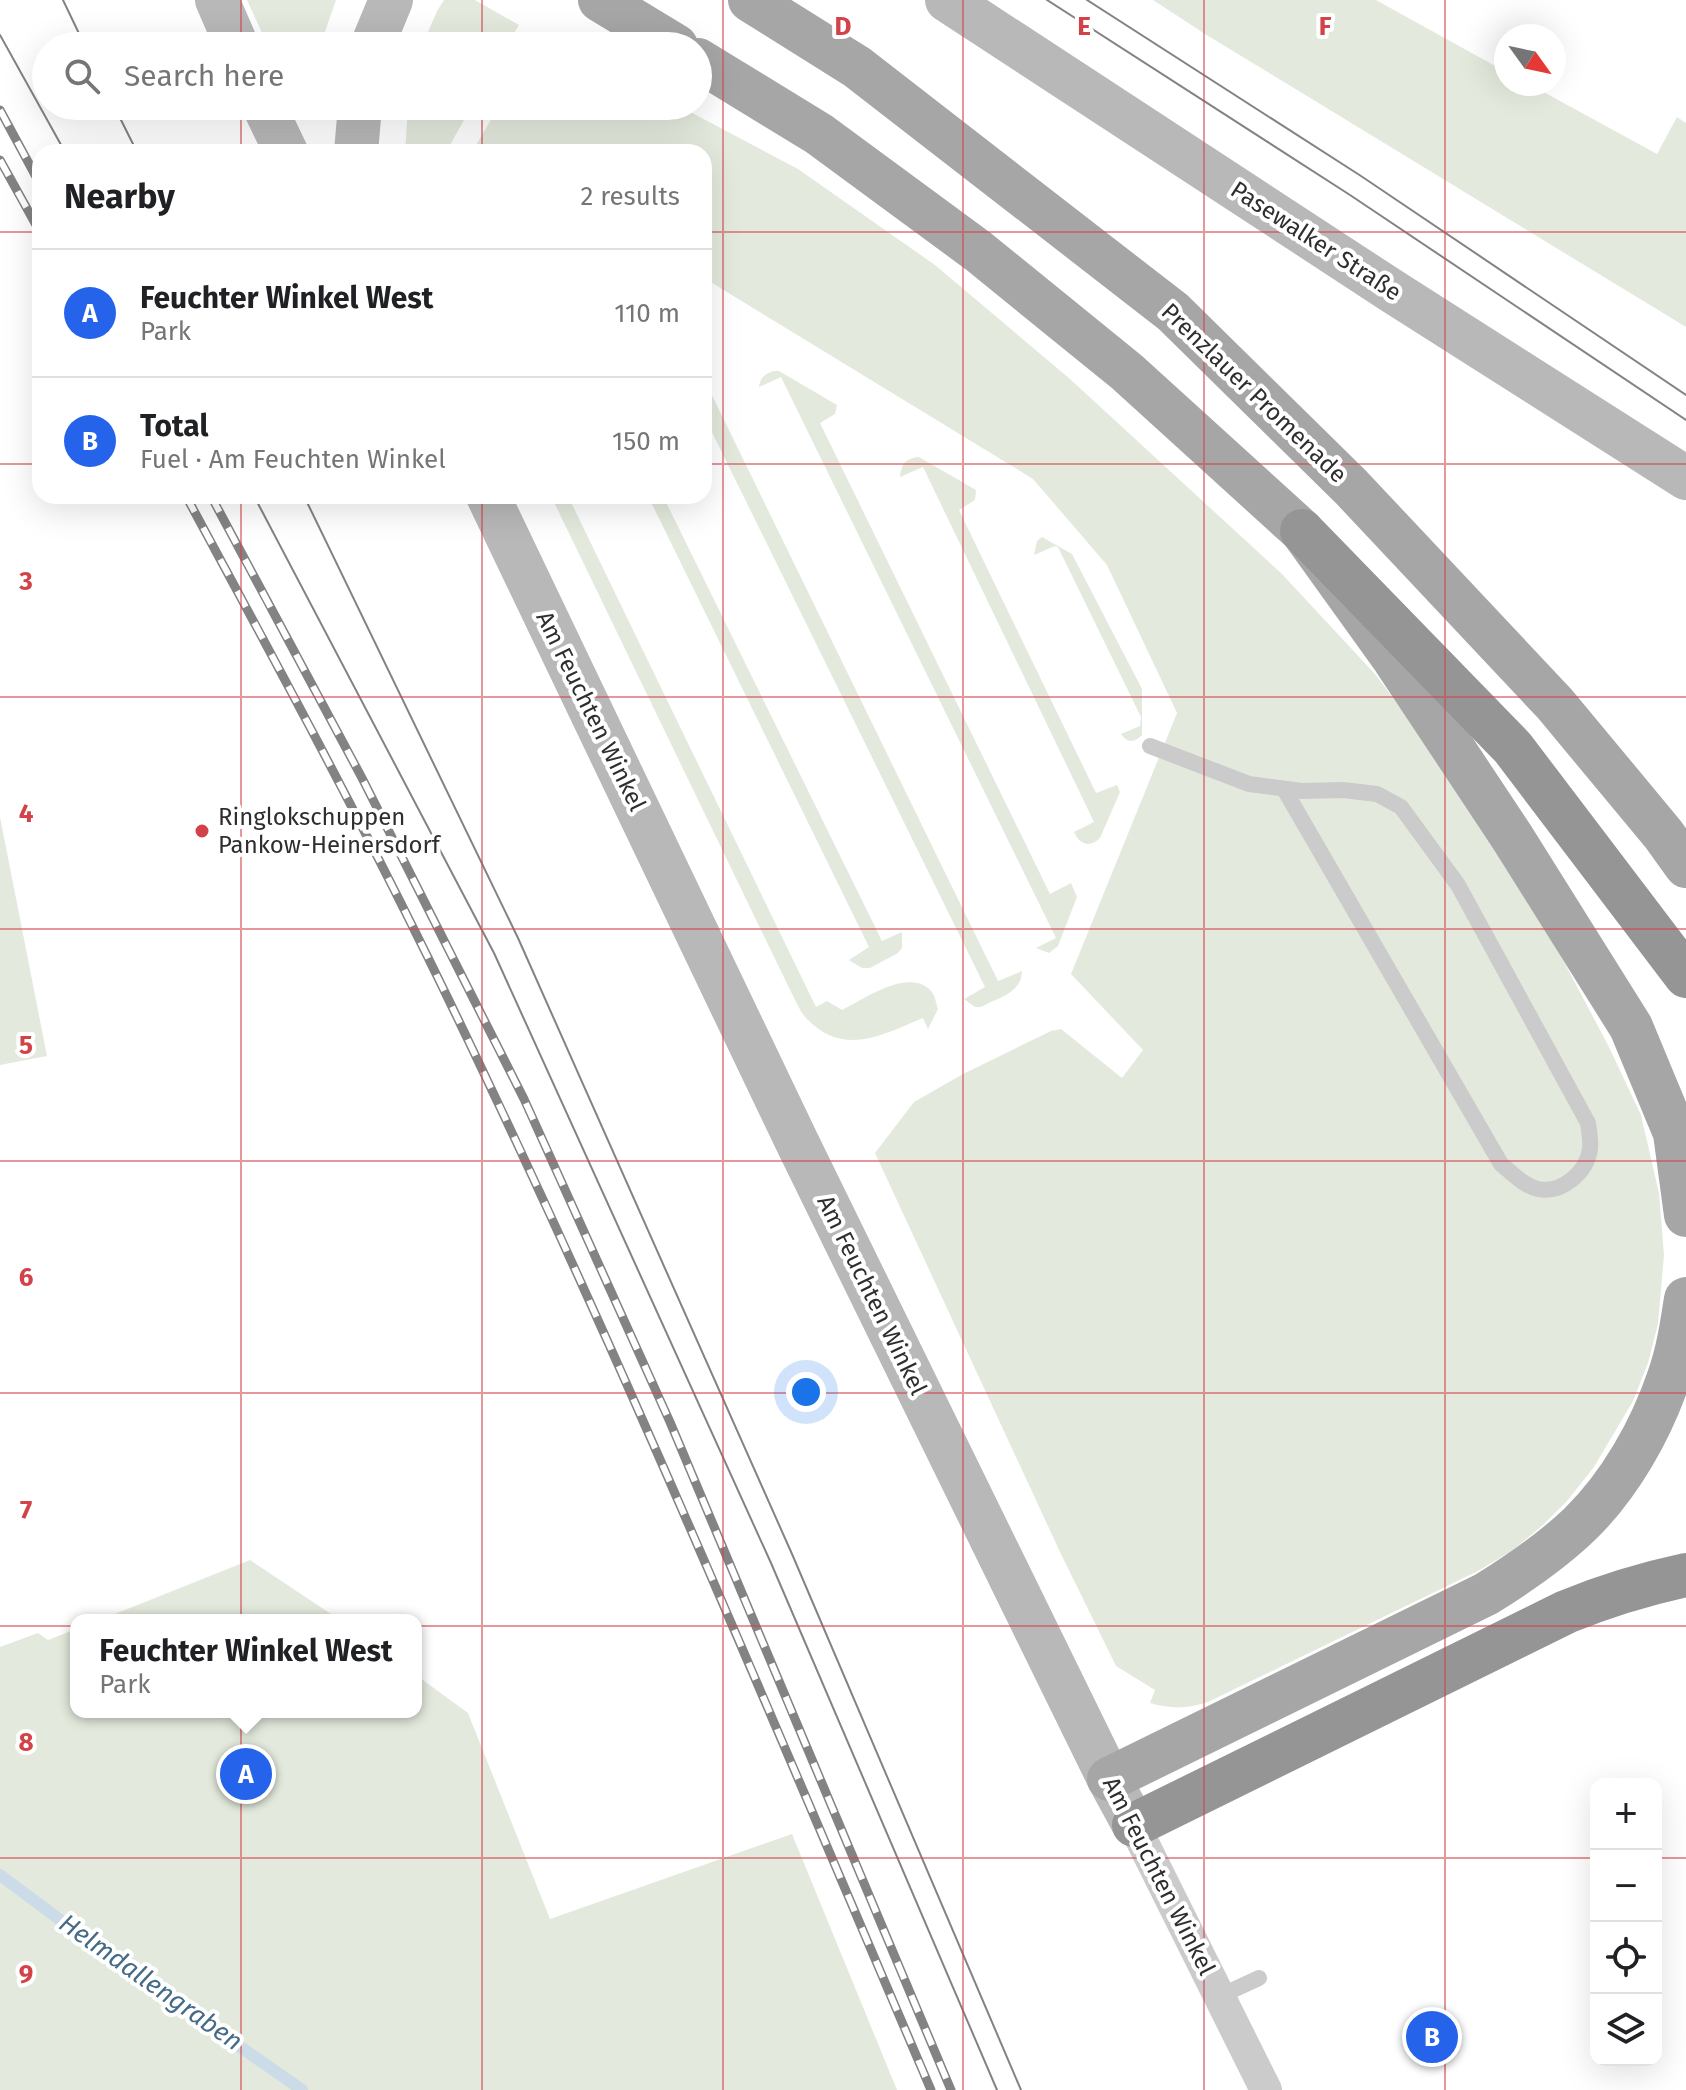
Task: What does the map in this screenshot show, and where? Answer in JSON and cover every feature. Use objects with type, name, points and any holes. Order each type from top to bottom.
[{"type":"highway","points":[[1302,531],[1513,748],[1686,976]]},
{"type":"highway","points":[[1134,1825],[1566,1612],[1618,1592],[1686,1575]]},
{"type":"main road","points":[[217,0],[231,32]]},
{"type":"main road","points":[[378,32],[391,0]]},
{"type":"main road","name":"Prenzlauer Promenade","points":[[750,0],[857,67],[1173,312],[1351,487],[1555,704],[1686,866]]},
{"type":"main road","name":"Pasewalker Straße","points":[[947,0],[1392,291],[1686,478]]},
{"type":"main road","points":[[608,5],[653,32]]},
{"type":"main road","points":[[712,69],[819,134],[978,251],[1127,372],[1302,531],[1394,659],[1512,837],[1631,1027],[1675,1133],[1686,1215]]},
{"type":"main road","points":[[271,120],[282,144]]},
{"type":"main road","points":[[357,144],[359,120]]},
{"type":"main road","name":"Am Feuchten Winkel","points":[[492,504],[797,1142],[1134,1825]]},
{"type":"main road","points":[[1109,1779],[1486,1594],[1522,1572],[1555,1546],[1598,1504],[1639,1443],[1670,1376],[1686,1299]]},
{"type":"street","name":"Am Feuchten Winkel","points":[[1134,1825],[1266,2090]]},
{"type":"lane","points":[[1150,746],[1249,784],[1377,794],[1401,807],[1458,885],[1588,1123],[1590,1151],[1578,1174],[1560,1188],[1539,1189],[1501,1164],[1284,789]]},
{"type":"lane","points":[[1220,1996],[1259,1978]]},
{"type":"shaded area","points":[[247,0],[336,0],[325,32],[262,32]]},
{"type":"shaded area","points":[[444,0],[475,0],[519,25],[515,32],[428,32]]},
{"type":"shaded area","points":[[1153,0],[1376,0],[1494,65],[1494,96],[1551,96],[1657,154],[1677,117],[1686,123],[1686,327]]},
{"type":"shaded area","points":[[407,120],[464,120],[451,144],[406,144]]},
{"type":"shaded area","points":[[491,120],[705,120],[798,169],[935,265],[1070,379],[1282,574],[1375,674],[1416,728],[1545,926],[1609,1047],[1641,1115],[1659,1193],[1664,1255],[1658,1324],[1648,1363],[1633,1401],[1594,1467],[1567,1501],[1513,1550],[1478,1571],[1208,1702],[1186,1707],[1150,1703],[1155,1690],[1116,1666],[875,1153],[914,1102],[1051,1031],[1061,1029],[1122,1078],[1143,1050],[1071,974],[1177,713],[1107,565],[1033,479],[712,283],[712,144],[477,144]]},
{"type":"shaded area","points":[[774,371],[837,405],[835,414],[820,423],[1050,894],[1071,883],[1077,897],[1058,946],[1049,953],[1036,948],[1056,938],[781,377],[759,387],[764,376]]},
{"type":"shaded area","points":[[712,395],[998,981],[1022,971],[1014,990],[981,1007],[975,1007],[964,999],[985,987],[712,432]]},
{"type":"shaded area","points":[[919,457],[976,490],[975,500],[959,510],[1096,793],[1117,785],[1120,792],[1100,838],[1093,843],[1082,842],[1074,832],[1094,822],[923,467],[900,477],[905,462]]},
{"type":"shaded area","points":[[555,504],[572,504],[816,1007],[827,1001],[842,1010],[886,987],[911,982],[922,984],[931,991],[938,1009],[928,1029],[923,1018],[878,1036],[849,1040],[821,1031],[802,1013]]},
{"type":"shaded area","points":[[652,504],[667,504],[882,941],[902,932],[902,948],[898,953],[870,968],[862,968],[849,960],[869,947]]},
{"type":"shaded area","points":[[1042,537],[1072,554],[1142,689],[1142,735],[1136,739],[1128,740],[1121,734],[1140,726],[1141,717],[1058,547],[1034,555],[1037,541]]},
{"type":"shaded area","points":[[0,817],[47,1056],[0,1065]]},
{"type":"shaded area","points":[[250,1560],[331,1614],[115,1614]]},
{"type":"shaded area","points":[[70,1631],[70,1718],[422,1718],[422,1679],[468,1713],[550,1919],[792,1834],[897,2090],[0,2090],[0,1647],[38,1633],[48,1640]]},
{"type":"waterway","name":"Helmdallengraben","points":[[0,1875],[302,2090]]},
{"type":"tram line","points":[[63,0],[78,32]]},
{"type":"tram line","points":[[1047,0],[1350,195],[1686,420]]},
{"type":"tram line","points":[[1087,0],[1361,176],[1686,395]]},
{"type":"tram line","points":[[0,35],[32,93]]},
{"type":"tram line","points":[[47,120],[61,144]]},
{"type":"tram line","points":[[121,120],[133,144]]},
{"type":"tram line","points":[[258,504],[494,953],[771,1563],[997,2090]]},
{"type":"tram line","points":[[308,504],[518,938],[792,1554],[1021,2090]]},
{"type":"railway","points":[[0,110],[32,169]]},
{"type":"railway","points":[[0,160],[32,218]]},
{"type":"railway","points":[[190,504],[379,860],[569,1256],[692,1533],[931,2090]]},
{"type":"railway","points":[[215,504],[362,778],[524,1099],[670,1422],[951,2090]]},
{"type":"place","name":"Ringlokschuppen Pankow-Heinersdorf","points":[[202,831]]},
{"type":"place","name":"Feuchter Winkel West","points":[[246,1774]]},
{"type":"place","name":"Total","points":[[1432,2037]]}]
